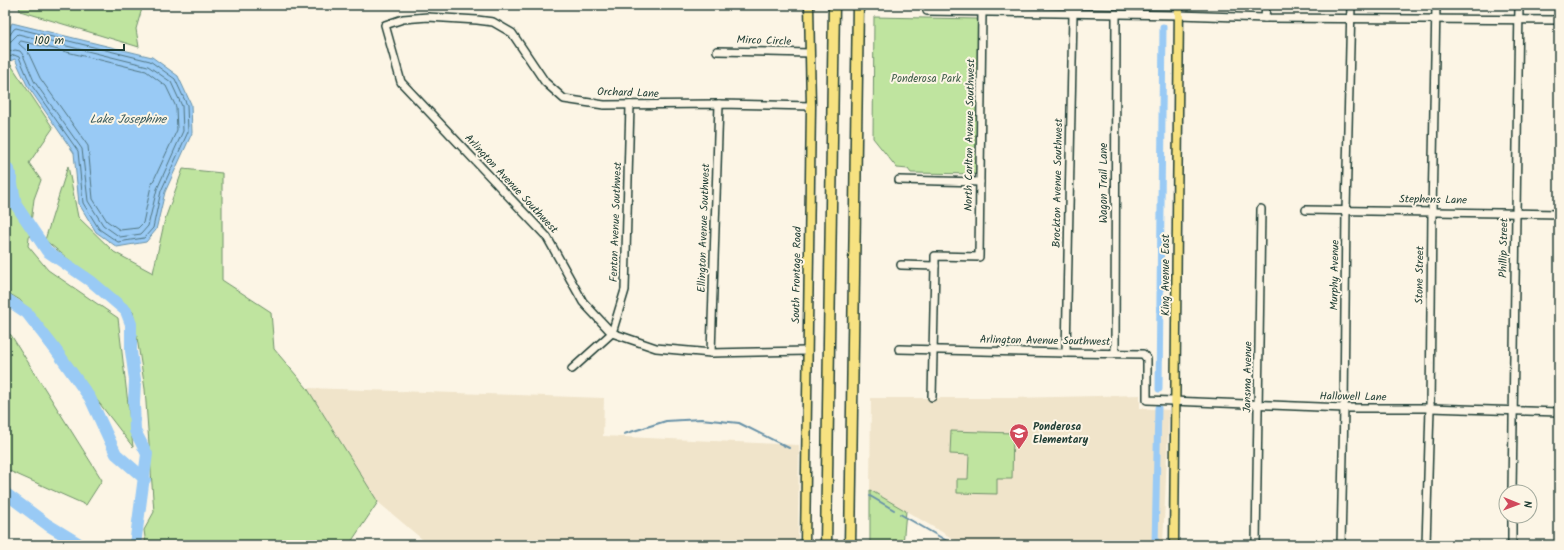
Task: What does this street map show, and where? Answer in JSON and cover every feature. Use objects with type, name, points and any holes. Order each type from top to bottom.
[{"type":"highway","points":[[826,545],[834,5]]},
{"type":"highway","points":[[850,545],[858,5]]},
{"type":"main road","name":"South Frontage Road","points":[[804,545],[811,106],[809,5]]},
{"type":"main road","name":"King Avenue East","points":[[1174,545],[1179,5]]},
{"type":"street","points":[[1265,18],[1266,5]]},
{"type":"street","name":"Murphy Avenue","points":[[1341,545],[1346,210],[1351,5]]},
{"type":"street","name":"Stone Street","points":[[1426,545],[1430,408],[1436,5]]},
{"type":"street","name":"Phillip Street","points":[[1512,484],[1519,5]]},
{"type":"street","points":[[927,11],[1179,15],[1265,18],[1559,20]]},
{"type":"street","name":"North Carlton Avenue Southwest","points":[[935,266],[935,256],[979,257],[982,12]]},
{"type":"street","name":"Brockton Avenue Southwest","points":[[1066,353],[1073,14]]},
{"type":"street","name":"Wagon Trail Lane","points":[[1115,353],[1116,14]]},
{"type":"street","name":"Orchard Lane","points":[[385,25],[403,19],[428,17],[493,22],[512,33],[545,82],[564,99],[604,105],[719,104],[811,106]]},
{"type":"street","name":"Arlington Avenue Southwest","points":[[385,25],[401,82],[547,237],[583,302],[612,333],[656,348],[711,353],[807,351]]},
{"type":"street","name":"Mirco Circle","points":[[717,51],[810,53]]},
{"type":"street","name":"Fenton Avenue Southwest","points":[[612,333],[625,290],[630,104]]},
{"type":"street","name":"Ellington Avenue Southwest","points":[[711,353],[719,104]]},
{"type":"street","points":[[899,180],[980,182]]},
{"type":"street","name":"Jansma Avenue","points":[[1256,545],[1262,209]]},
{"type":"street","name":"Stephens Lane","points":[[1306,210],[1516,212],[1559,214]]},
{"type":"street","points":[[901,266],[935,266],[932,397]]},
{"type":"street","points":[[572,369],[612,333]]},
{"type":"street","name":"Arlington Avenue Southwest","points":[[899,349],[1142,354],[1147,359],[1146,400]]},
{"type":"street","name":"Hallowell Lane","points":[[1146,400],[1344,408],[1430,408],[1559,412]]},
{"type":"street","points":[[1512,524],[1512,545]]},
{"type":"shaded area","points":[[891,5],[1173,5],[1173,8]]},
{"type":"shaded area","points":[[307,388],[604,398],[603,436],[799,445],[798,545],[429,545],[378,502]]},
{"type":"shaded area","name":"Ponderosa Elementary","points":[[1140,395],[1140,408],[1169,410],[1163,545],[964,545],[870,490],[871,398],[1012,398]]},
{"type":"green space","points":[[19,5],[143,5],[136,29],[139,47],[20,11]]},
{"type":"green space","name":"Ponderosa Park","points":[[874,17],[978,19],[976,174],[911,173],[908,169],[897,168],[873,138]]},
{"type":"green space","points":[[5,63],[11,65],[53,128],[29,163],[41,180],[34,199],[28,246],[48,270],[118,318],[133,447],[20,300],[5,291]]},
{"type":"green space","points":[[68,166],[78,217],[114,252],[153,273],[165,219],[183,169],[222,173],[222,280],[271,312],[274,349],[307,388],[378,502],[349,545],[146,545],[144,530],[154,512],[145,389],[133,312],[45,240]]},
{"type":"green space","points":[[5,332],[11,335],[102,480],[86,505],[5,469]]},
{"type":"green space","points":[[951,431],[1013,433],[1012,479],[997,479],[997,494],[957,493],[957,479],[968,479],[969,455],[950,454]]},
{"type":"green space","points":[[870,490],[906,511],[903,545],[870,545]]},
{"type":"water","name":"Lake Josephine","points":[[12,23],[152,57],[178,76],[191,104],[192,133],[165,192],[156,230],[146,242],[117,247],[96,232],[79,204],[74,153],[27,85],[15,59],[5,63],[5,37]]},
{"type":"waterway","points":[[1159,389],[1163,27]]},
{"type":"waterway","points":[[5,165],[10,173],[16,205],[47,251],[92,282],[126,311],[131,324],[131,351],[135,380],[135,431],[147,454],[135,545]]},
{"type":"waterway","points":[[5,298],[27,313],[55,349],[90,398],[116,454],[145,479]]},
{"type":"waterway","points":[[1155,545],[1158,408]]},
{"type":"waterway","points":[[624,434],[666,421],[701,419],[739,423],[789,448]]},
{"type":"waterway","points":[[5,493],[48,525],[81,545]]},
{"type":"waterway","points":[[870,496],[894,510]]},
{"type":"waterway","points":[[900,514],[954,545]]},
{"type":"place","name":"Ponderosa Elementary","points":[[1019,450]]}]
